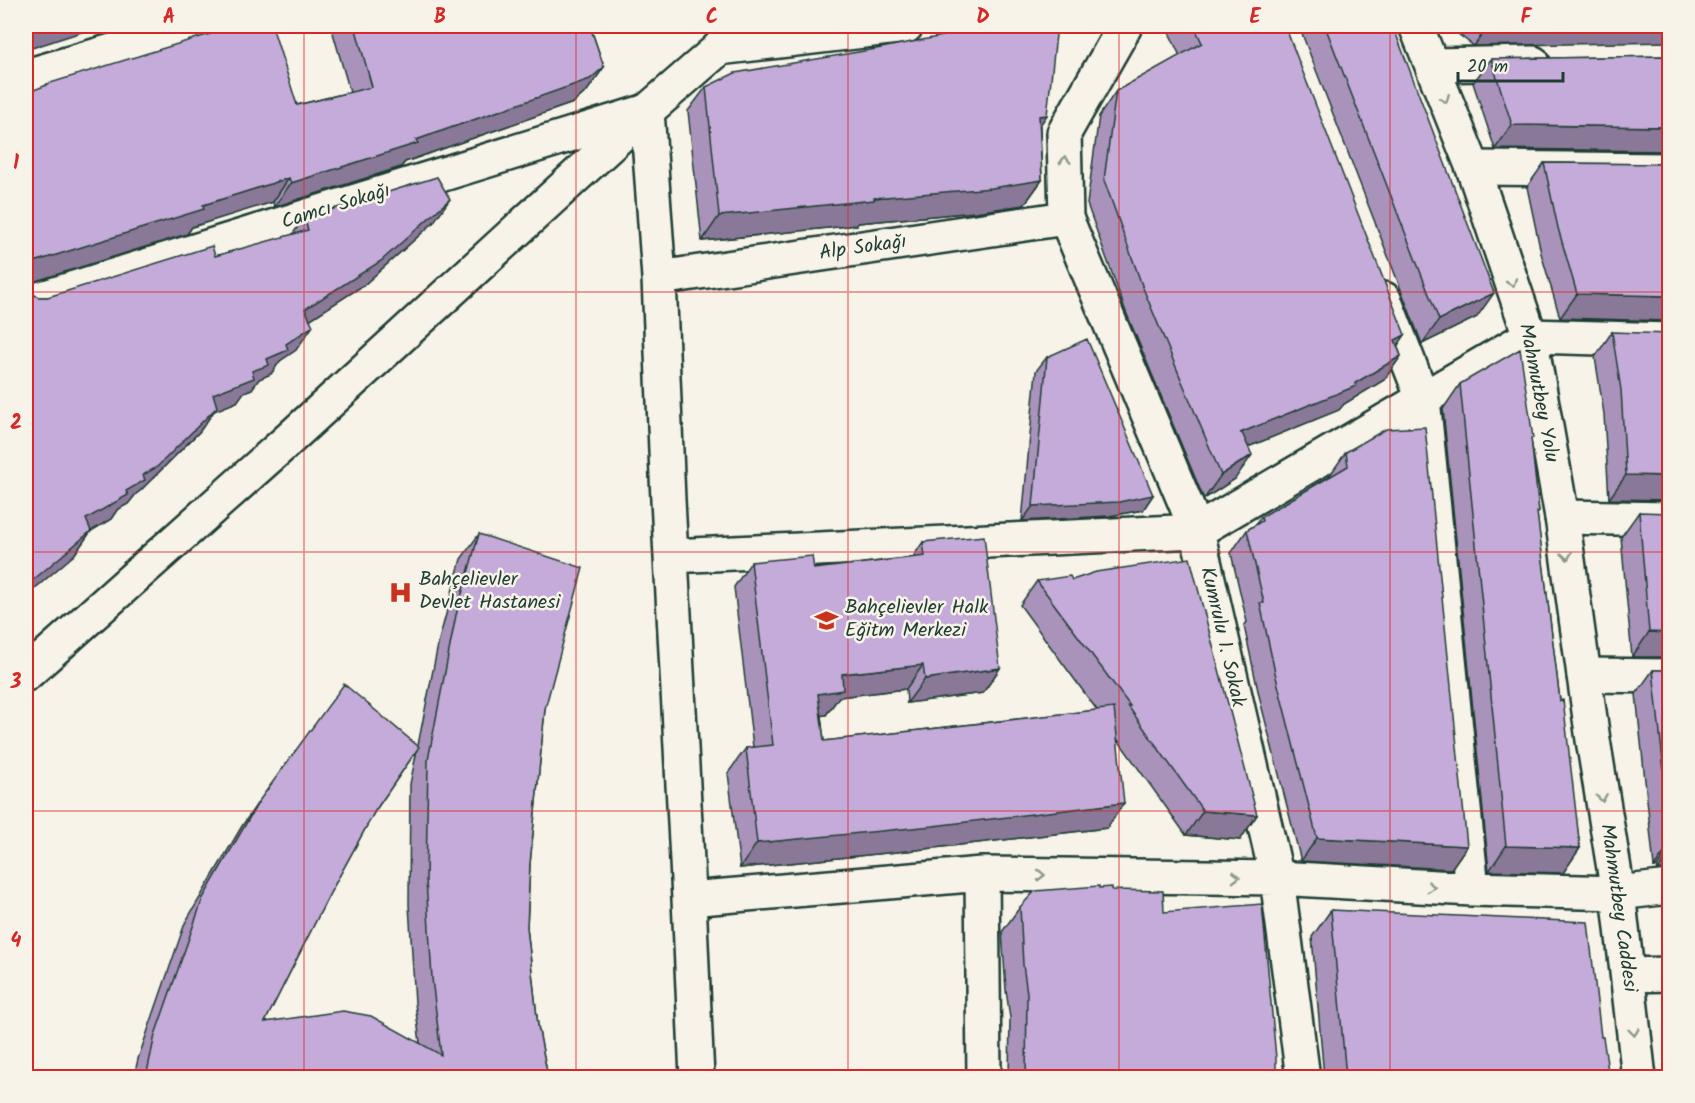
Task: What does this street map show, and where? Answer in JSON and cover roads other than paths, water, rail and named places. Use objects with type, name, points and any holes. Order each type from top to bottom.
[{"type":"street","points":[[26,76],[139,34],[197,26]]},
{"type":"street","points":[[26,674],[287,441],[646,111],[745,26]]},
{"type":"street","points":[[718,48],[906,26]]},
{"type":"street","points":[[1066,218],[1064,134],[1125,26]]},
{"type":"street","name":"Mahmutbey Yolu","points":[[1416,26],[1473,168],[1530,336],[1562,517],[1593,740]]},
{"type":"street","points":[[1432,65],[1563,63]]},
{"type":"street","points":[[646,111],[659,278],[697,1077]]},
{"type":"street","name":"Camcı Sokağı","points":[[26,303],[646,111]]},
{"type":"street","points":[[1473,168],[1670,170]]},
{"type":"street","name":"Alp Sokağı","points":[[659,278],[1066,218]]},
{"type":"street","name":"Kumrulu 1. Sokak","points":[[1066,218],[1197,531],[1277,878],[1303,1077]]},
{"type":"street","points":[[1372,267],[1422,399],[1472,889]]},
{"type":"street","points":[[671,556],[1197,531],[1530,336],[1670,340]]},
{"type":"street","points":[[1562,517],[1670,519]]},
{"type":"street","points":[[1584,675],[1670,676]]},
{"type":"street","name":"Mahmutbey Caddesi","points":[[1593,740],[1618,894],[1640,1077]]},
{"type":"street","points":[[689,899],[982,874],[1277,878],[1472,889],[1618,894],[1670,887]]},
{"type":"street","points":[[982,874],[984,1077]]},
{"type":"street","points":[[1628,975],[1670,974]]},
{"type":"place","name":"Bahçelievler Devlet Hastanesi","points":[[401,592]]},
{"type":"place","name":"Bahçelievler Halk Eğitm Merkezi","points":[[827,620]]}]
